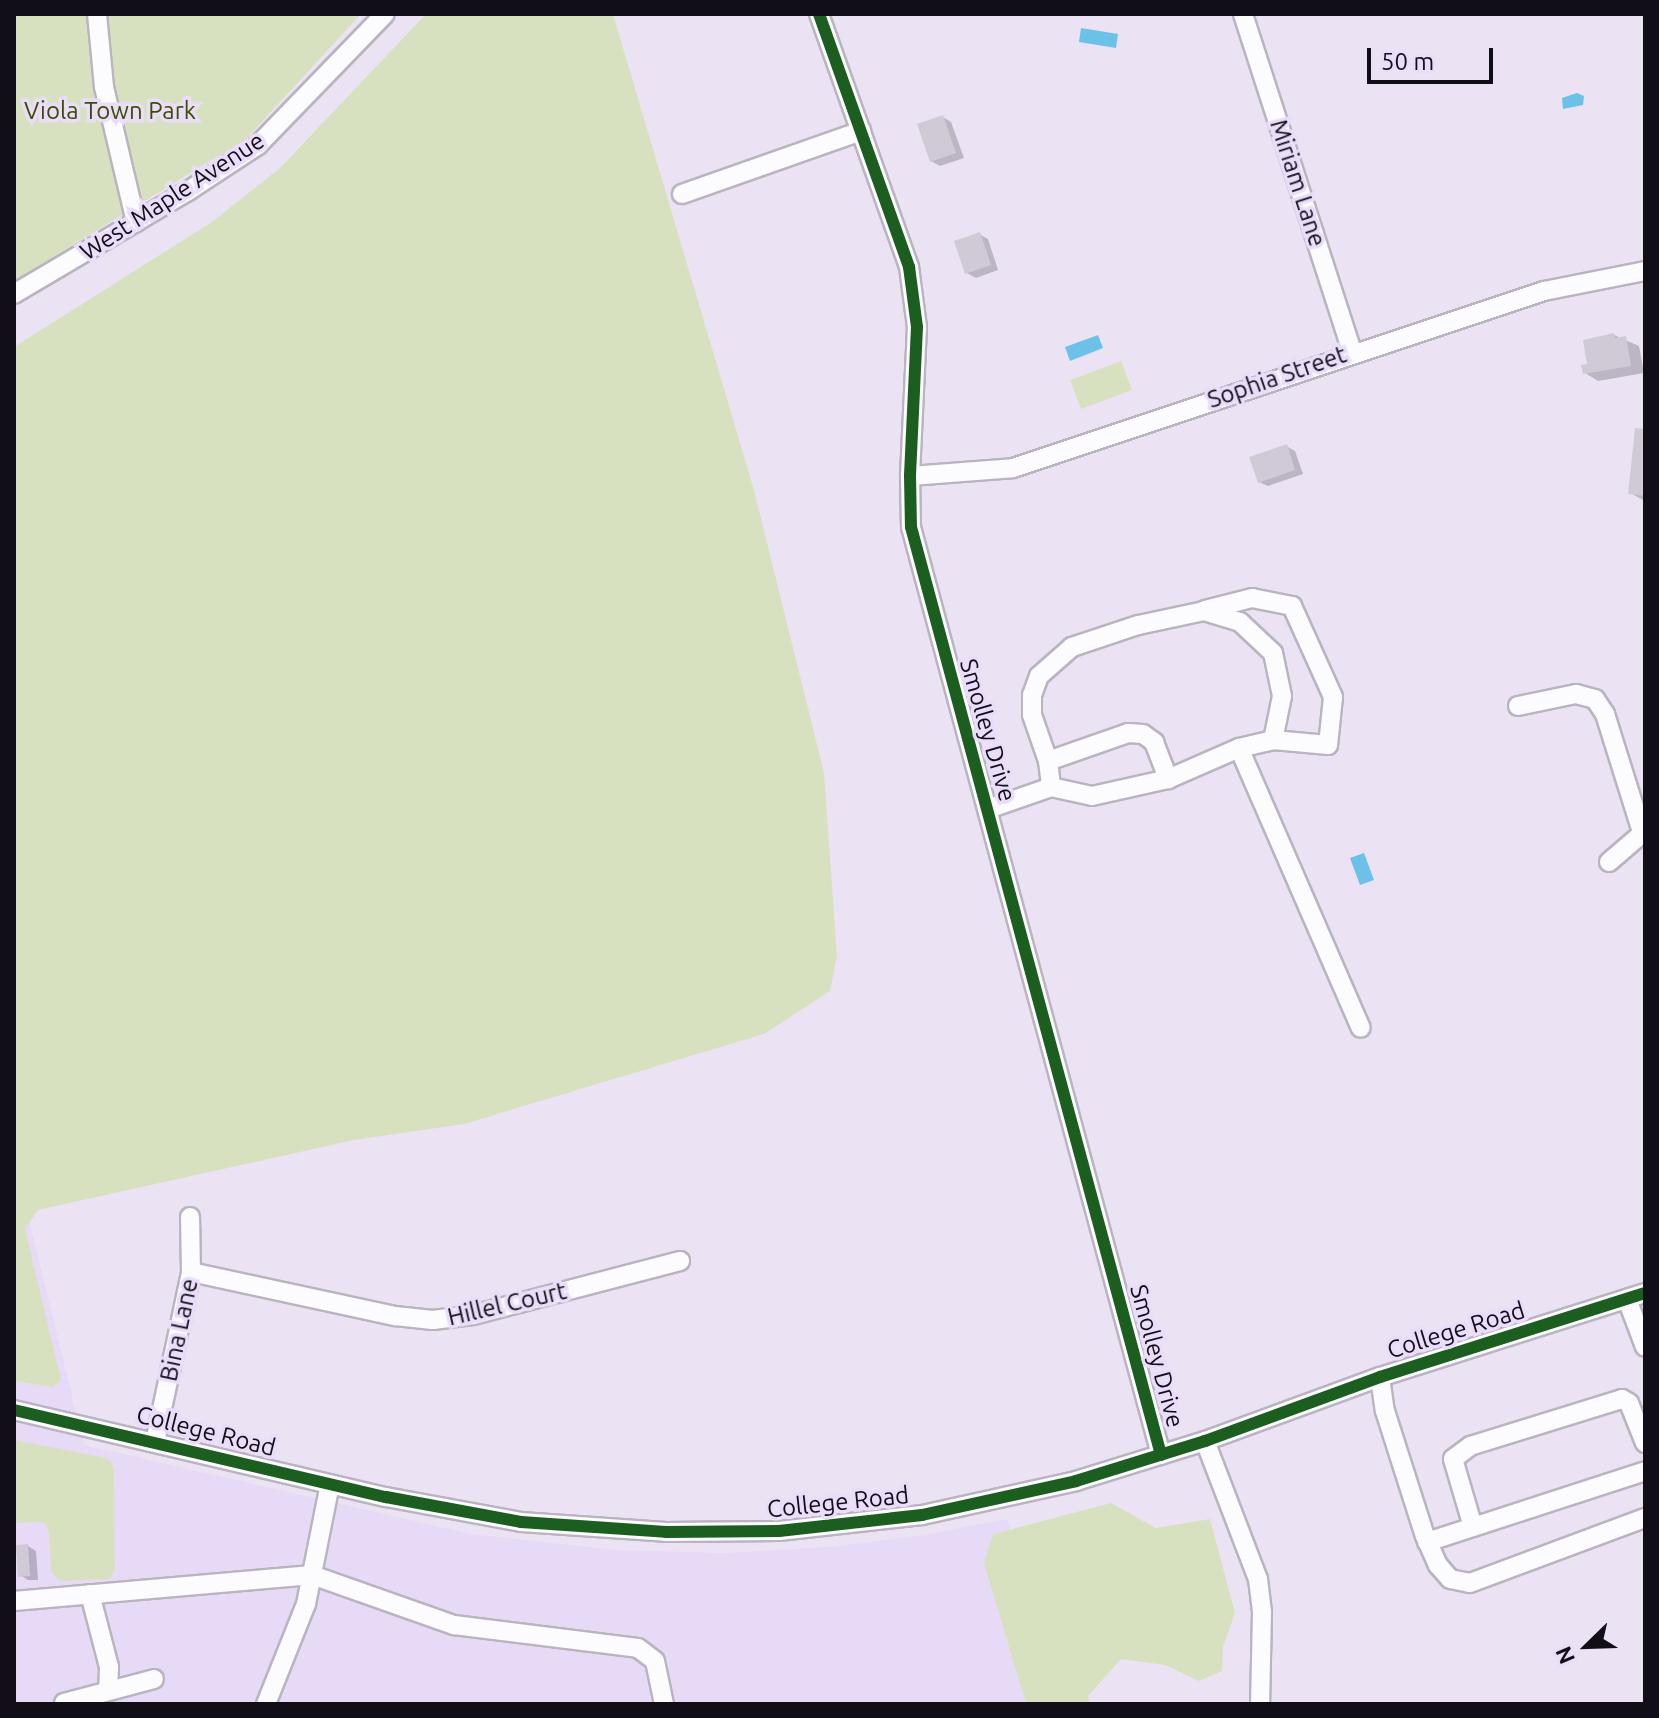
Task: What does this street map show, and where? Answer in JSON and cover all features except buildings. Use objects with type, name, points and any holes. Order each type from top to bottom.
[{"type":"street","points":[[97,14],[104,87],[136,222]]},
{"type":"street","name":"West Maple Avenue","points":[[14,294],[258,145],[385,14]]},
{"type":"street","name":"Smolley Drive","points":[[819,14],[909,267],[917,327],[910,476],[911,527],[927,598],[988,809],[1161,1455]]},
{"type":"street","name":"Miriam Lane","points":[[1243,14],[1352,352]]},
{"type":"street","points":[[682,194],[861,131]]},
{"type":"street","name":"Sophia Street","points":[[910,476],[1013,468],[1352,352],[1544,291],[1645,271]]},
{"type":"street","points":[[988,809],[1051,787],[1092,796],[1168,779],[1239,748],[1273,740],[1328,745],[1333,697],[1292,606],[1252,598],[1138,625],[1072,647],[1053,661],[1039,676],[1032,695],[1032,715],[1048,761],[1051,787]]},
{"type":"street","points":[[1204,611],[1240,622],[1273,653],[1282,696],[1273,740]]},
{"type":"street","points":[[1518,706],[1576,694],[1595,699],[1605,714],[1643,831],[1609,862]]},
{"type":"street","points":[[1048,761],[1128,733],[1143,734],[1154,742],[1168,779]]},
{"type":"street","points":[[1239,748],[1361,1028]]},
{"type":"street","name":"Bina Lane","points":[[155,1442],[191,1272],[190,1217]]},
{"type":"street","name":"Hillel Court","points":[[191,1272],[395,1316],[433,1320],[473,1315],[680,1261]]},
{"type":"street","points":[[1636,1296],[1645,1347]]},
{"type":"street","name":"College Road","points":[[14,1410],[330,1484],[521,1522],[617,1531],[751,1532],[875,1523],[972,1507],[1161,1455],[1380,1377],[1636,1296]]},
{"type":"street","points":[[1380,1377],[1385,1411],[1427,1542],[1443,1573],[1459,1583],[1470,1583],[1645,1518]]},
{"type":"street","points":[[1473,1527],[1453,1459],[1470,1446],[1622,1399],[1629,1403],[1645,1443]]},
{"type":"street","points":[[1205,1441],[1258,1579],[1262,1612],[1260,1704]]},
{"type":"street","points":[[1427,1542],[1645,1471]]},
{"type":"street","points":[[266,1704],[306,1604],[330,1484]]},
{"type":"street","points":[[14,1601],[90,1594],[178,1578],[275,1568],[312,1575],[454,1625],[638,1648],[655,1661],[664,1704]]},
{"type":"street","points":[[90,1594],[109,1667],[108,1691]]},
{"type":"street","points":[[64,1703],[154,1679]]},
{"type":"shaded area","points":[[14,1159],[84,1445],[471,1534],[616,1550],[724,1553],[830,1547],[925,1535],[1007,1519],[1063,1704],[14,1704]]},
{"type":"green space","name":"Viola Town Park","points":[[14,14],[361,14],[246,139],[14,281]]},
{"type":"green space","points":[[426,14],[613,14],[754,490],[824,773],[837,956],[830,991],[764,1034],[464,1124],[354,1140],[38,1210],[25,1229],[61,1380],[53,1387],[14,1381],[14,347],[212,222],[280,168]]},
{"type":"green space","points":[[1121,361],[1132,390],[1081,409],[1070,380]]},
{"type":"green space","points":[[14,1440],[107,1458],[114,1467],[115,1570],[110,1579],[60,1581],[51,1572],[49,1533],[44,1522],[14,1523]]},
{"type":"green space","points":[[1111,1503],[1156,1528],[1210,1519],[1235,1613],[1223,1647],[1222,1671],[1199,1681],[1165,1665],[1121,1659],[1088,1696],[1090,1704],[1026,1704],[984,1563],[993,1534]]},
{"type":"water","points":[[1081,28],[1118,34],[1116,48],[1079,42]]},
{"type":"water","points":[[1577,93],[1584,96],[1583,105],[1563,109],[1562,98]]},
{"type":"water","points":[[1098,335],[1103,348],[1070,361],[1065,347]]},
{"type":"water","points":[[1364,853],[1374,880],[1360,885],[1350,858]]},
{"type":"cycle path","points":[[819,14],[909,267],[917,327],[910,476],[911,527],[1161,1455]]},
{"type":"cycle path","points":[[14,1410],[386,1497],[521,1522],[666,1532],[779,1531],[922,1515],[1076,1481],[1205,1441],[1380,1377],[1645,1293]]}]
